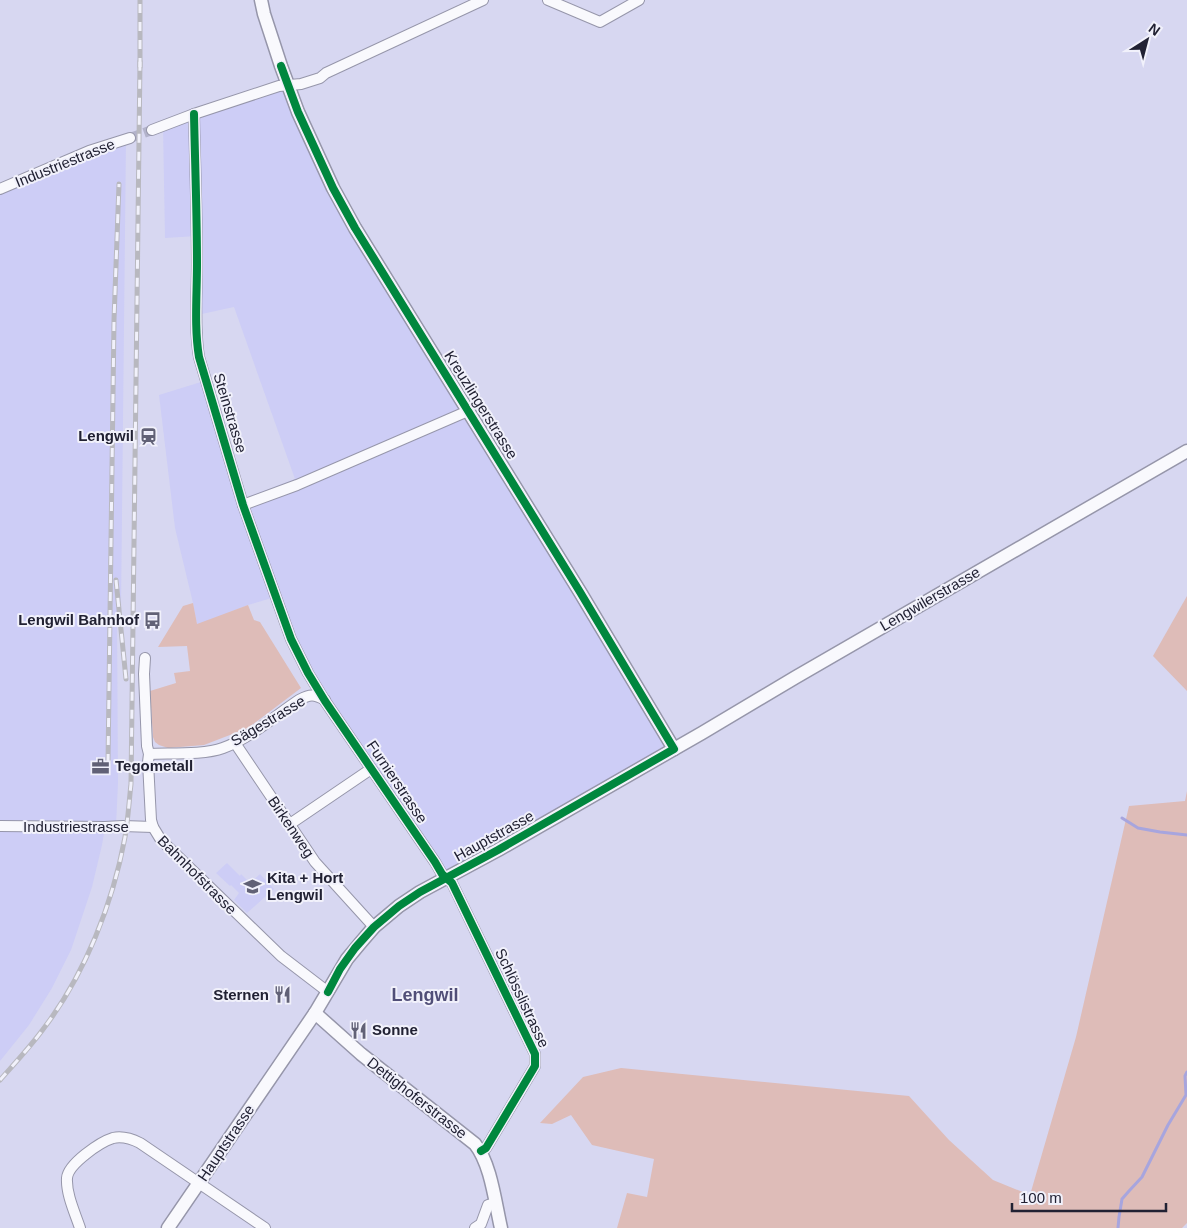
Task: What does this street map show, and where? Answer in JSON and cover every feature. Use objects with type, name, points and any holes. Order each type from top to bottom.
[{"type":"street","name":"Kreuzlingerstrasse","points":[[261,0],[264,14],[298,112],[333,188],[674,749]]},
{"type":"street","points":[[152,130],[279,86],[299,85],[320,78],[326,73],[483,0]]},
{"type":"street","points":[[548,0],[600,22],[638,0]]},
{"type":"street","name":"Steinstrasse","points":[[194,114],[198,351],[243,505],[291,639],[308,673],[326,701]]},
{"type":"street","name":"Industriestrasse","points":[[0,189],[89,151],[130,138]]},
{"type":"street","points":[[243,505],[297,485],[468,411]]},
{"type":"street","name":"Lengwilerstrasse","points":[[674,749],[1187,451]]},
{"type":"street","name":"Bahnhofstrasse","points":[[145,658],[146,737],[150,754],[148,762],[150,811],[153,827],[161,840],[280,956],[328,992]]},
{"type":"street","name":"Sägestrasse","points":[[150,754],[221,749],[248,735],[306,696],[318,696],[326,701]]},
{"type":"street","name":"Furnierstrasse","points":[[326,701],[447,879]]},
{"type":"street","name":"Birkenweg","points":[[235,743],[315,862],[374,927]]},
{"type":"street","name":"Hauptstrasse","points":[[168,1228],[315,1014],[347,959],[374,927],[420,892],[447,879],[674,749]]},
{"type":"street","points":[[290,824],[371,769]]},
{"type":"street","name":"Industriestrasse","points":[[0,826],[153,827]]},
{"type":"street","name":"Schlösslistrasse","points":[[447,879],[452,883],[535,1054],[535,1066],[486,1148],[480,1151]]},
{"type":"street","name":"Dettighoferstrasse","points":[[315,1014],[361,1054],[466,1136],[480,1151],[487,1165],[502,1228]]},
{"type":"street","points":[[80,1228],[70,1199],[67,1177],[75,1163],[98,1146],[115,1138],[132,1139],[265,1228]]},
{"type":"street","points":[[475,1228],[481,1224],[488,1205],[495,1203]]},
{"type":"shaded area","points":[[289,86],[333,188],[674,749],[447,879],[325,701],[275,597],[248,605],[197,625],[175,528],[159,395],[201,382],[237,501],[295,479],[234,307],[197,315],[197,236],[165,238],[163,126]]},
{"type":"shaded area","points":[[126,139],[121,610],[117,610],[118,783],[116,826],[105,827],[92,887],[71,950],[52,988],[29,1025],[0,1061],[0,189]]},
{"type":"shaded area","points":[[1187,596],[1187,691],[1153,656]]},
{"type":"shaded area","points":[[193,603],[197,624],[248,605],[254,620],[260,622],[301,688],[248,728],[204,745],[168,748],[159,745],[153,737],[150,691],[176,683],[174,673],[190,671],[187,646],[158,647],[183,606]]},
{"type":"shaded area","points":[[1187,791],[1187,1223],[1182,1228],[617,1228],[627,1193],[647,1197],[654,1159],[592,1145],[571,1115],[552,1124],[540,1123],[583,1077],[621,1068],[909,1096],[949,1140],[993,1180],[1030,1195],[1076,1037],[1129,806],[1185,801]]},
{"type":"shaded area","name":"Kita + Hort Lengwil","points":[[227,863],[250,883],[260,874],[274,889],[247,913],[234,900],[239,893],[216,873]]},
{"type":"waterway","points":[[1122,818],[1138,828],[1187,835]]},
{"type":"waterway","points":[[1118,1228],[1122,1199],[1142,1177],[1168,1125],[1186,1095],[1185,1076],[1187,1072]]},
{"type":"tunnel","points":[[130,138],[152,130]]},
{"type":"railway","points":[[140,0],[140,67]]},
{"type":"railway","points":[[0,1080],[44,1028],[72,985],[105,912],[120,862],[126,831],[131,784],[140,61]]},
{"type":"railway","points":[[108,763],[114,320],[119,184]]},
{"type":"railway","points":[[116,580],[126,679]]},
{"type":"cycle path","points":[[281,66],[298,112],[333,188],[355,228],[580,592],[674,749],[498,850],[420,892],[399,906],[374,927],[355,948],[340,969],[328,992]]},
{"type":"cycle path","points":[[194,114],[197,245],[196,323],[199,357],[243,505],[291,639],[325,701],[442,874],[452,883],[535,1054],[535,1066],[486,1148],[481,1151]]},
{"type":"place","name":"Lengwil","points":[[148,436]]},
{"type":"place","name":"Lengwil Bahnhof","points":[[153,620]]},
{"type":"place","name":"Tegometall","points":[[101,766]]},
{"type":"place","name":"Kita + Hort Lengwil","points":[[253,887]]},
{"type":"place","name":"Sternen","points":[[283,995]]},
{"type":"place","name":"Sonne","points":[[358,1030]]},
{"type":"district","name":"Lengwil","points":[[425,995]]}]
